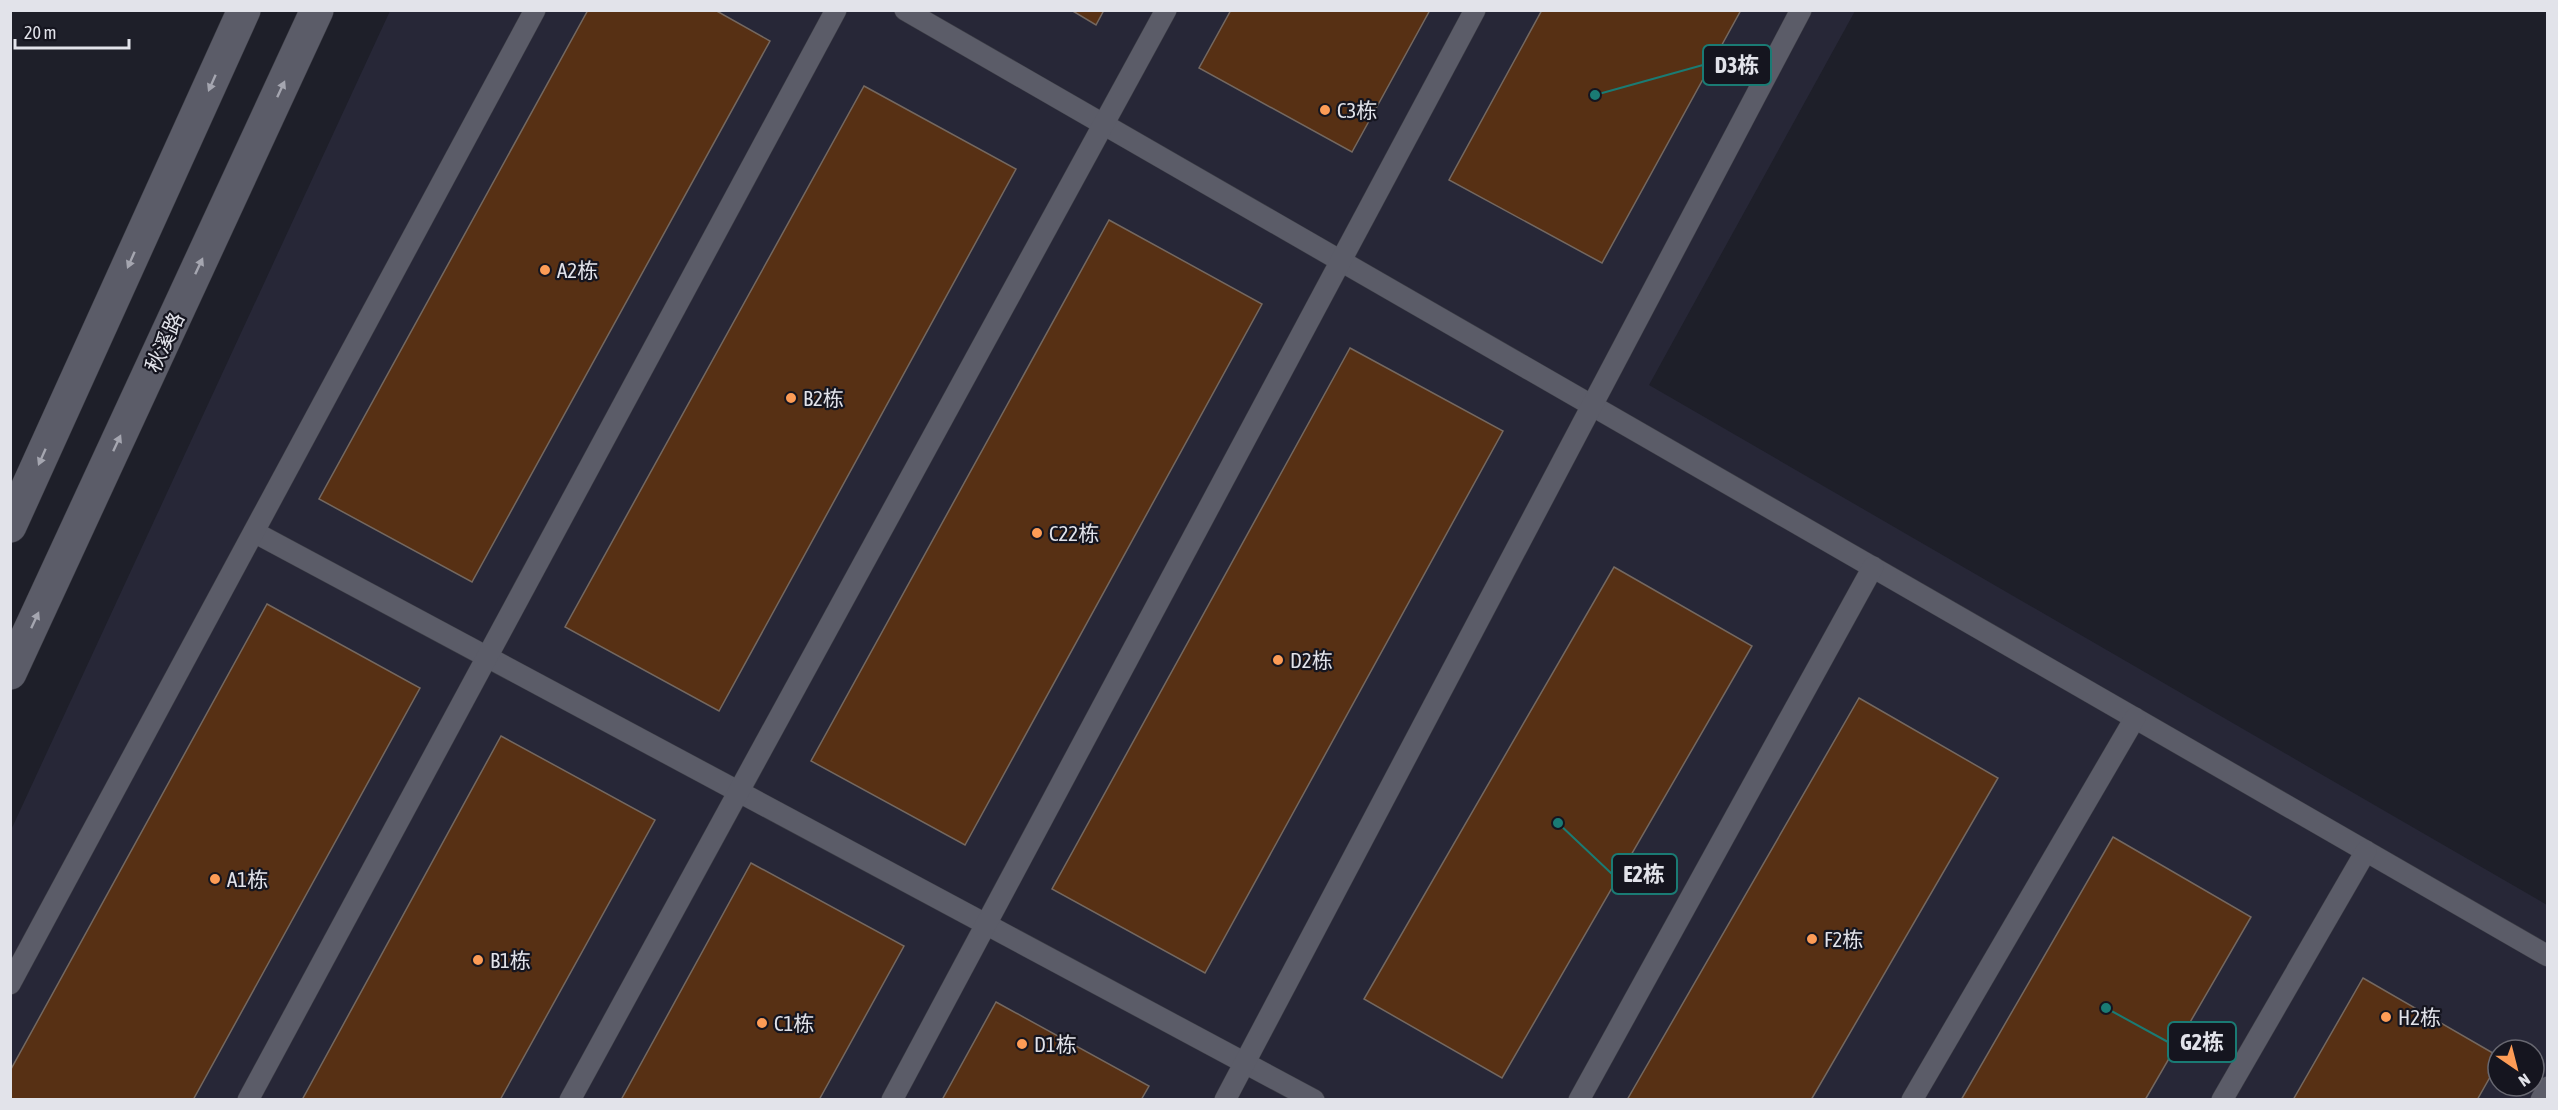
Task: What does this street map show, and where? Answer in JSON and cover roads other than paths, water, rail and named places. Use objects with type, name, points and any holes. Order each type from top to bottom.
[{"type":"street","points":[[10,526],[244,10]]},
{"type":"street","name":"秋溪路","points":[[10,673],[317,10]]},
{"type":"lane","points":[[10,984],[535,10]]},
{"type":"lane","points":[[248,1100],[836,10]]},
{"type":"lane","points":[[904,10],[2547,956]]},
{"type":"lane","points":[[570,1100],[1166,10]]},
{"type":"lane","points":[[892,1100],[1475,10]]},
{"type":"lane","points":[[1225,1100],[1801,10]]},
{"type":"lane","points":[[254,532],[1314,1100]]},
{"type":"lane","points":[[1579,1100],[1873,567]]},
{"type":"lane","points":[[1912,1100],[2135,718]]},
{"type":"lane","points":[[2222,1100],[2366,851]]},
{"type":"lane","points":[[2541,1100],[2547,1087]]},
{"type":"place","name":"D3栋","points":[[1595,95]]},
{"type":"place","name":"C3栋","points":[[1325,110]]},
{"type":"place","name":"A2栋","points":[[545,270]]},
{"type":"place","name":"B2栋","points":[[791,398]]},
{"type":"place","name":"C22栋","points":[[1037,533]]},
{"type":"place","name":"D2栋","points":[[1278,660]]},
{"type":"place","name":"E2栋","points":[[1558,823]]},
{"type":"place","name":"A1栋","points":[[215,879]]},
{"type":"place","name":"F2栋","points":[[1812,939]]},
{"type":"place","name":"B1栋","points":[[478,960]]},
{"type":"place","name":"G2栋","points":[[2106,1008]]},
{"type":"place","name":"H2栋","points":[[2386,1017]]},
{"type":"place","name":"C1栋","points":[[762,1023]]},
{"type":"place","name":"D1栋","points":[[1022,1044]]}]
